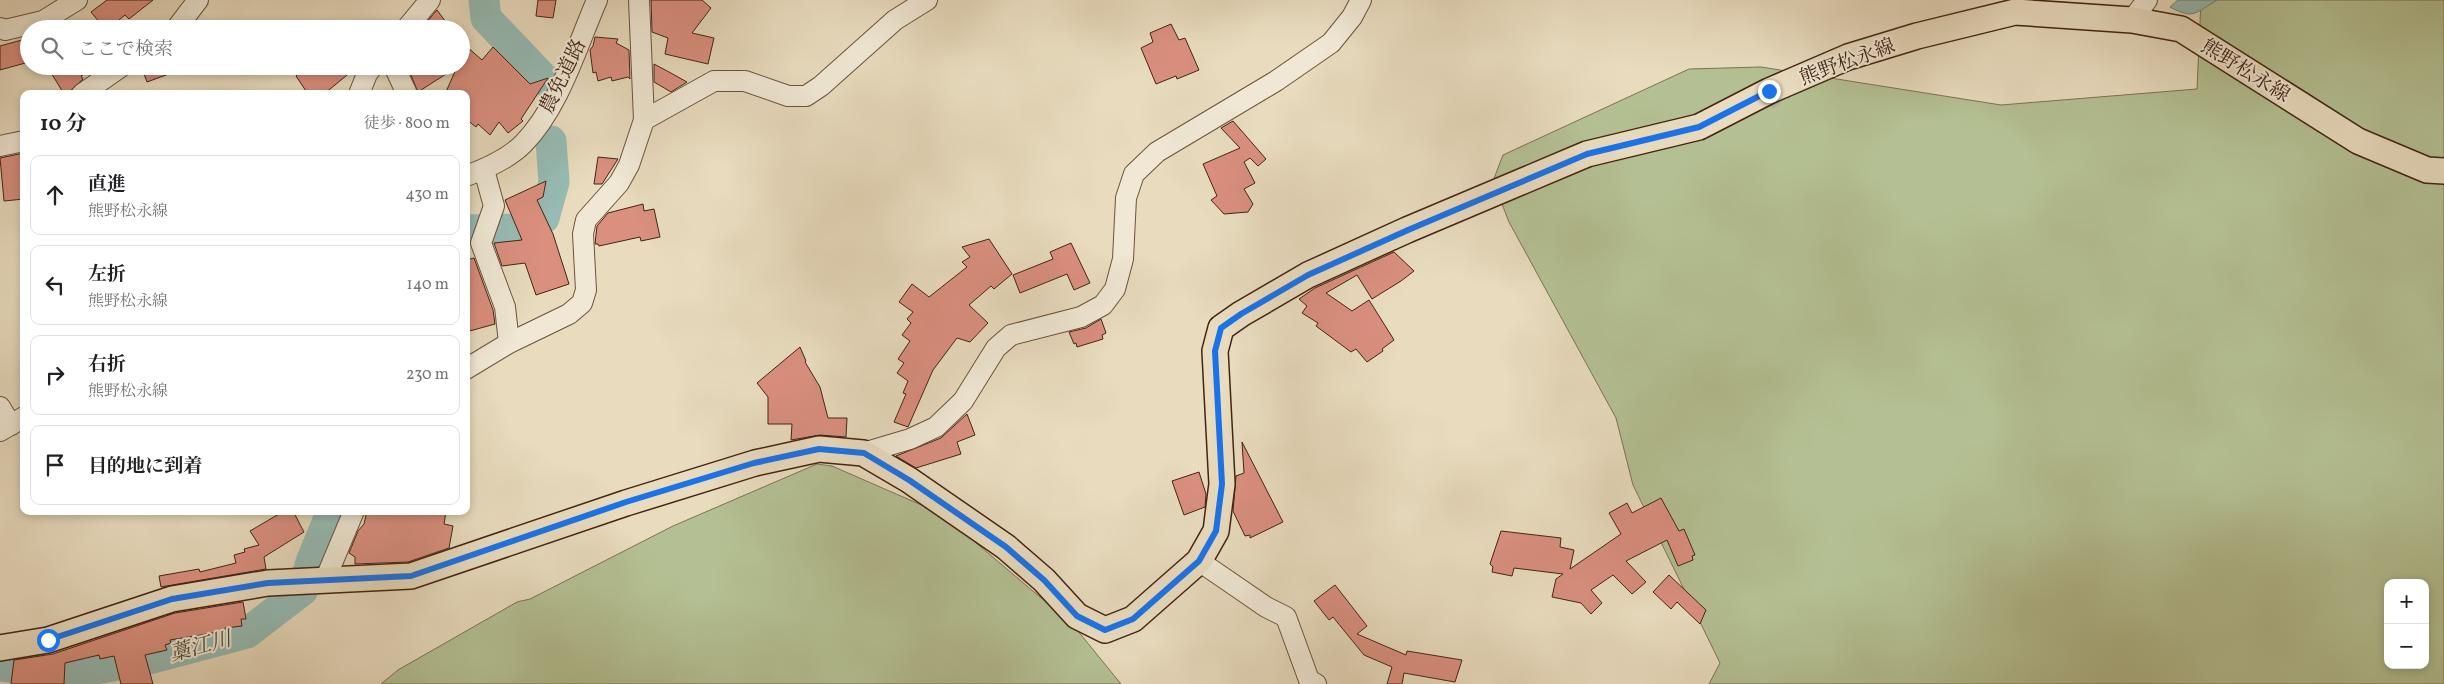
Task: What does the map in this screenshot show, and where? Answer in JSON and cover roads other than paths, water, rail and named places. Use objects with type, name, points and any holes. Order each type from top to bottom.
[{"type":"main road","name":"熊野松永線","points":[[0,648],[48,640],[172,599],[268,583],[411,576],[626,502],[754,463],[819,449],[864,453],[909,480],[1006,547],[1044,580],[1077,616],[1105,630],[1133,619],[1199,561],[1216,531],[1222,484],[1215,351],[1221,328],[1241,314],[1308,275],[1461,207],[1587,154],[1699,127],[1769,91],[1848,57],[1916,36],[2015,12],[2132,20],[2181,29],[2358,141],[2427,170],[2444,171]]},
{"type":"street","points":[[45,20],[77,0]]},
{"type":"street","points":[[413,20],[430,0]]},
{"type":"street","name":"農免道路","points":[[475,173],[523,144],[556,99],[597,0]]},
{"type":"street","points":[[470,367],[509,344],[569,314],[582,303],[586,290],[584,234],[586,220],[619,183],[629,166],[644,120],[639,0]]},
{"type":"street","points":[[644,120],[714,81],[745,81],[788,96],[806,96],[821,86],[895,20],[927,0]]},
{"type":"street","points":[[864,453],[910,439],[936,427],[963,401],[996,348],[1010,335],[1081,317],[1103,305],[1115,289],[1123,260],[1126,198],[1134,174],[1157,152],[1276,81],[1331,43],[1352,17],[1361,0]]},
{"type":"street","points":[[2132,20],[2147,0]]},
{"type":"street","points":[[182,20],[196,1]]},
{"type":"street","points":[[0,28],[5,30],[20,26]]},
{"type":"street","points":[[88,90],[109,75]]},
{"type":"street","points":[[361,90],[367,75]]},
{"type":"street","points":[[398,75],[405,90]]},
{"type":"street","points":[[0,146],[20,142]]},
{"type":"street","points":[[475,173],[494,206],[481,243],[505,307],[509,344]]},
{"type":"street","points":[[0,407],[12,424]]},
{"type":"street","points":[[312,580],[352,515]]},
{"type":"street","points":[[1199,561],[1266,607],[1286,617],[1309,680],[1316,684]]},
{"type":"water","points":[[2178,0],[2217,0],[2190,14],[2170,7]]},
{"type":"waterway","name":"藁江川","points":[[484,0],[486,18],[547,82]]},
{"type":"waterway","name":"藁江川","points":[[470,230],[523,229],[544,218],[554,182],[551,141]]},
{"type":"waterway","name":"藁江川","points":[[0,666],[68,674],[145,660],[247,633],[303,590],[311,562],[330,515]]}]
